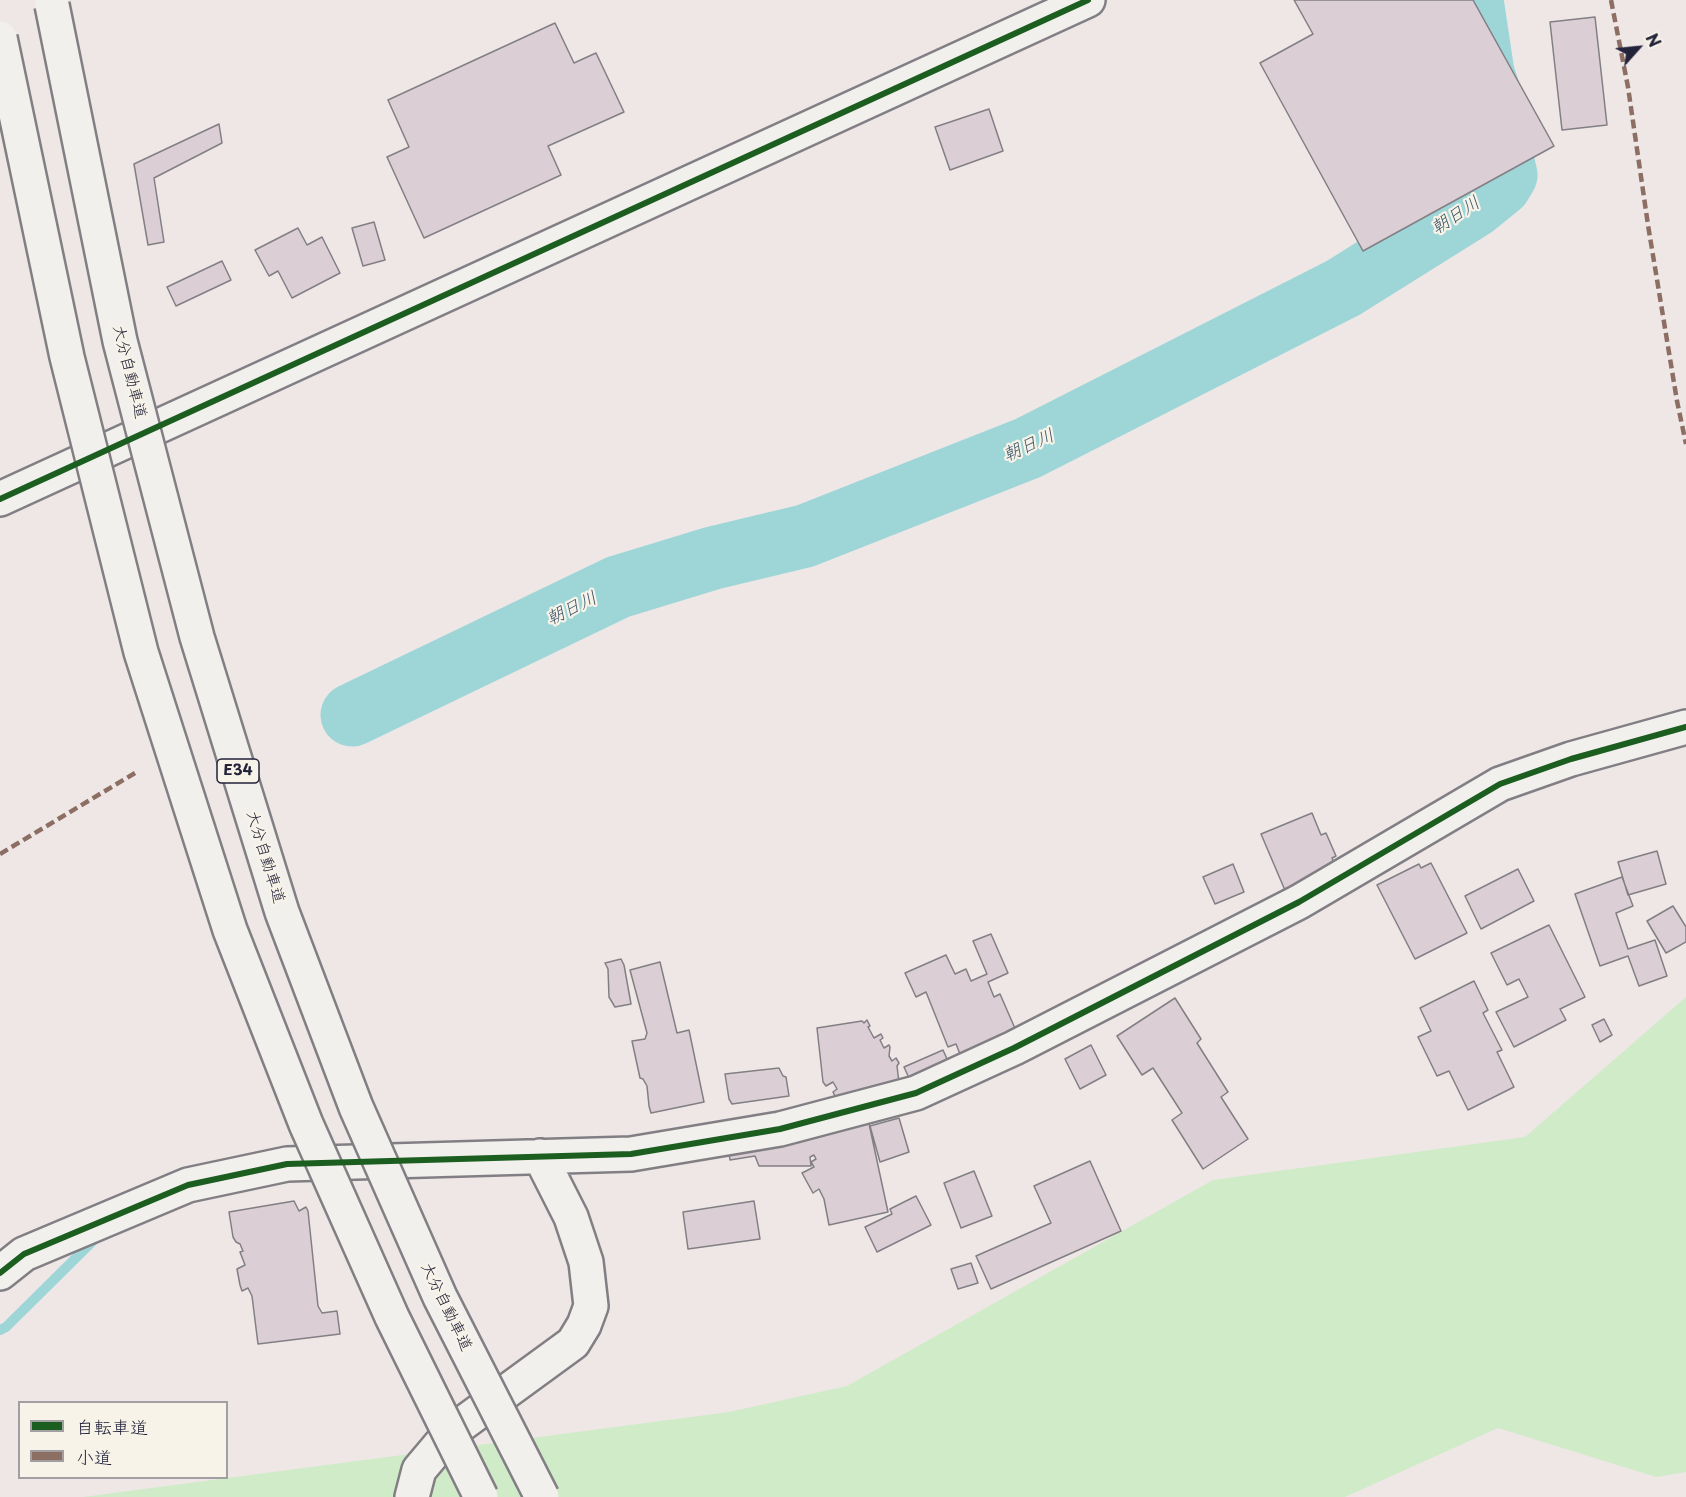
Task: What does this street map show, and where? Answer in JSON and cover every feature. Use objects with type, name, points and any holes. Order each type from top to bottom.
[{"type":"main road","points":[[0,499],[1088,0]]},
{"type":"main road","name":"大分自動車道","points":[[52,5],[120,341],[197,637],[282,912],[356,1107],[440,1298],[542,1497]]},
{"type":"main road","points":[[0,38],[67,357],[141,652],[230,930],[315,1146],[392,1317],[482,1497]]},
{"type":"main road","points":[[0,1273],[24,1254],[188,1185],[287,1164],[631,1154],[780,1129],[916,1093],[1014,1048],[1288,907],[1500,784],[1571,759],[1686,727]]},
{"type":"main road","points":[[411,1497],[419,1470],[452,1432],[573,1343],[584,1325],[591,1306],[586,1262],[571,1217],[540,1156]]},
{"type":"green space","points":[[1686,997],[1686,1472],[1656,1477],[1498,1428],[1345,1497],[83,1497],[729,1412],[847,1386],[1213,1180],[1525,1137]]},
{"type":"building","points":[[1294,0],[1473,0],[1554,146],[1363,251],[1260,63],[1313,34]]},
{"type":"building","points":[[1595,17],[1607,125],[1562,130],[1550,22]]},
{"type":"building","points":[[555,23],[574,63],[596,53],[624,112],[548,146],[561,175],[424,238],[387,157],[409,147],[388,100]]},
{"type":"building","points":[[989,109],[1003,151],[950,170],[935,127]]},
{"type":"building","points":[[219,124],[222,143],[154,178],[164,242],[148,245],[134,164]]},
{"type":"building","points":[[374,222],[385,260],[363,266],[352,228]]},
{"type":"building","points":[[298,228],[307,245],[322,237],[340,273],[292,298],[278,271],[269,276],[255,250]]},
{"type":"building","points":[[222,261],[231,280],[176,306],[167,287]]},
{"type":"building","points":[[1312,813],[1321,835],[1326,833],[1336,856],[1332,858],[1338,873],[1287,895],[1261,834]]},
{"type":"building","points":[[1657,851],[1666,884],[1628,895],[1618,862]]},
{"type":"building","points":[[1431,863],[1467,933],[1415,959],[1377,885],[1419,864],[1421,868]]},
{"type":"building","points":[[1233,864],[1244,892],[1215,904],[1203,877]]},
{"type":"building","points":[[1518,869],[1534,901],[1481,929],[1465,896]]},
{"type":"building","points":[[1622,877],[1633,906],[1616,913],[1628,949],[1655,940],[1667,976],[1639,986],[1628,956],[1600,966],[1575,894]]},
{"type":"building","points":[[1673,906],[1686,927],[1686,942],[1666,953],[1647,921]]},
{"type":"building","points":[[1549,925],[1585,997],[1560,1009],[1566,1020],[1514,1047],[1496,1012],[1528,997],[1519,979],[1507,985],[1491,953]]},
{"type":"building","points":[[991,934],[1008,973],[988,982],[994,997],[1000,994],[1017,1033],[969,1077],[956,1044],[948,1047],[926,992],[916,997],[905,973],[946,955],[955,974],[966,969],[971,981],[987,974],[973,941]]},
{"type":"building","points":[[621,959],[631,1004],[615,1007],[609,997],[608,969],[605,963]]},
{"type":"building","points":[[660,962],[677,1033],[689,1030],[704,1102],[651,1113],[647,1086],[640,1078],[632,1041],[645,1039],[647,1033],[630,970]]},
{"type":"building","points":[[1474,981],[1488,1010],[1483,1013],[1502,1050],[1497,1052],[1514,1087],[1468,1110],[1449,1071],[1437,1076],[1418,1037],[1431,1031],[1420,1008]]},
{"type":"building","points":[[1175,998],[1201,1039],[1197,1043],[1228,1092],[1221,1097],[1248,1139],[1203,1169],[1172,1120],[1182,1113],[1153,1068],[1142,1075],[1117,1036]]},
{"type":"building","points":[[1604,1019],[1612,1035],[1600,1042],[1592,1025]]},
{"type":"building","points":[[867,1020],[874,1038],[881,1034],[883,1038],[880,1040],[884,1048],[889,1045],[890,1047],[889,1056],[892,1061],[896,1058],[899,1063],[897,1066],[900,1091],[835,1096],[833,1092],[837,1089],[833,1082],[826,1086],[823,1082],[817,1028],[862,1021],[864,1023]]},
{"type":"building","points":[[1091,1045],[1106,1075],[1080,1089],[1065,1059]]},
{"type":"building","points":[[943,1050],[956,1079],[917,1096],[904,1067]]},
{"type":"building","points":[[779,1068],[786,1077],[789,1096],[732,1104],[725,1074]]},
{"type":"building","points":[[899,1118],[909,1152],[880,1162],[870,1126]]},
{"type":"building","points":[[868,1119],[888,1212],[829,1225],[824,1199],[819,1189],[813,1193],[802,1173],[814,1167],[811,1162],[816,1159],[814,1155],[810,1157],[811,1166],[759,1166],[755,1156],[730,1160],[726,1134]]},
{"type":"building","points":[[1090,1161],[1121,1231],[991,1289],[976,1256],[1051,1223],[1034,1186]]},
{"type":"building","points":[[974,1171],[992,1216],[961,1228],[944,1183]]},
{"type":"building","points":[[916,1196],[931,1225],[877,1252],[865,1227],[892,1214],[890,1209]]},
{"type":"building","points":[[294,1201],[299,1211],[306,1207],[308,1211],[318,1306],[322,1313],[337,1311],[340,1334],[258,1344],[252,1296],[248,1288],[242,1291],[237,1269],[245,1265],[240,1252],[243,1251],[233,1237],[229,1212]]},
{"type":"building","points":[[754,1201],[760,1239],[688,1249],[683,1212]]},
{"type":"building","points":[[971,1263],[978,1283],[958,1289],[951,1269]]},
{"type":"waterway","name":"朝日川","points":[[352,715],[618,587],[713,558],[805,536],[1028,448],[1343,288],[1474,206],[1500,185],[1506,175],[1498,139],[1500,127],[1483,73],[1472,0]]},
{"type":"waterway","points":[[0,1330],[6,1327],[97,1237]]},
{"type":"marked path","points":[[1611,0],[1628,87],[1648,225],[1686,444]]},
{"type":"marked path","points":[[0,854],[135,773]]},
{"type":"cycle path","points":[[0,499],[1088,0]]},
{"type":"cycle path","points":[[0,1273],[24,1254],[188,1185],[287,1164],[631,1154],[780,1129],[916,1093],[1014,1048],[1299,902],[1500,784],[1571,759],[1686,727]]}]
